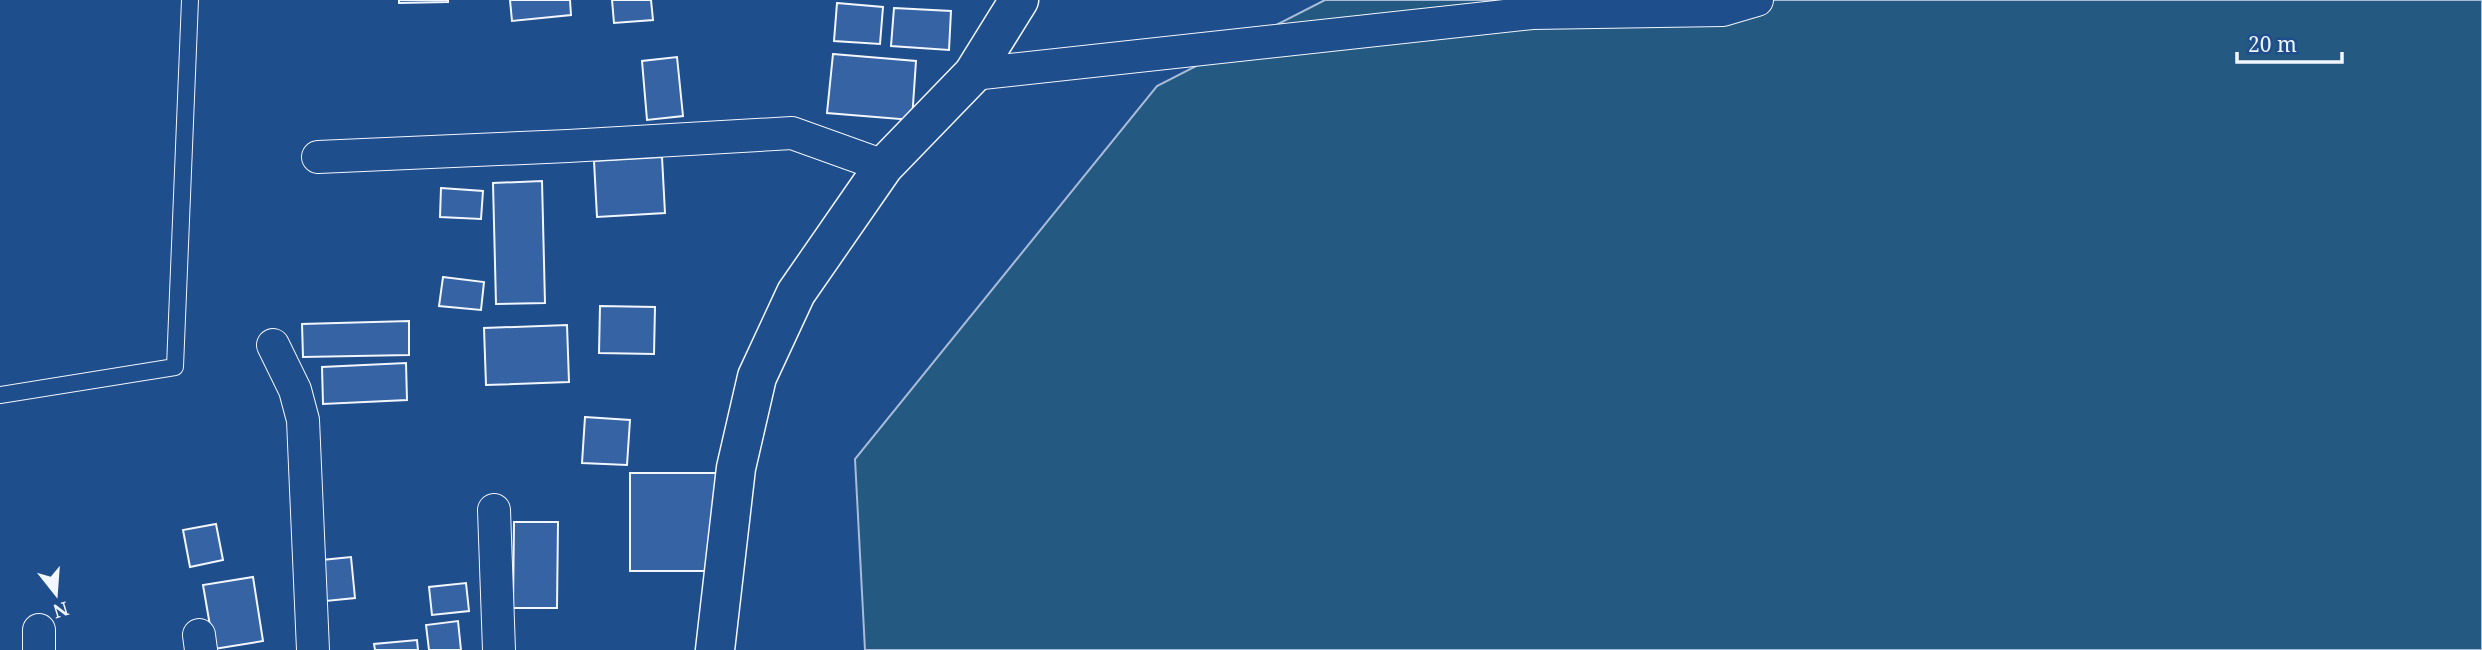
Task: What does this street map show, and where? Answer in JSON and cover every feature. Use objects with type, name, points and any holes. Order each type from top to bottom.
[{"type":"street","points":[[715,650],[736,468],[757,377],[796,293],[884,166],[973,74],[1018,0]]},
{"type":"street","points":[[973,74],[1532,13],[1723,10],[1757,0]]},
{"type":"street","points":[[318,157],[792,133],[884,166]]},
{"type":"street","points":[[272,345],[295,390],[303,420],[313,650]]},
{"type":"street","points":[[494,510],[499,650]]},
{"type":"lane","points":[[0,395],[175,367],[190,0]]},
{"type":"shaded area","points":[[1325,0],[2482,0],[2482,650],[865,650],[855,459],[1157,86]]},
{"type":"building","points":[[399,0],[448,0],[448,2],[399,3]]},
{"type":"building","points":[[510,0],[570,0],[571,15],[512,21]]},
{"type":"building","points":[[612,0],[651,0],[653,20],[614,23]]},
{"type":"building","points":[[837,3],[883,7],[880,44],[834,41]]},
{"type":"building","points":[[894,8],[951,11],[949,50],[891,46]]},
{"type":"building","points":[[833,54],[916,61],[912,120],[827,113]]},
{"type":"building","points":[[677,57],[683,116],[647,120],[642,61]]},
{"type":"building","points":[[662,157],[665,213],[597,217],[594,161]]},
{"type":"building","points":[[542,181],[545,303],[496,304],[493,183]]},
{"type":"building","points":[[441,188],[483,191],[481,219],[440,217]]},
{"type":"building","points":[[443,277],[484,282],[481,310],[439,306]]},
{"type":"building","points":[[600,306],[655,307],[654,354],[599,353]]},
{"type":"building","points":[[409,321],[409,355],[303,357],[302,324]]},
{"type":"building","points":[[567,325],[569,382],[486,385],[484,328]]},
{"type":"building","points":[[406,363],[407,400],[323,404],[322,367]]},
{"type":"building","points":[[585,417],[630,420],[627,465],[582,463]]},
{"type":"building","points":[[630,473],[716,473],[715,571],[630,571]]},
{"type":"building","points":[[514,522],[558,522],[557,608],[513,608]]},
{"type":"building","points":[[216,524],[223,560],[190,567],[183,530]]},
{"type":"building","points":[[351,557],[355,598],[326,601],[322,560]]},
{"type":"building","points":[[253,577],[263,641],[214,649],[203,585]]},
{"type":"building","points":[[466,583],[469,611],[432,615],[429,587]]},
{"type":"building","points":[[458,621],[461,650],[429,650],[426,625]]},
{"type":"building","points":[[417,640],[418,650],[375,650],[374,644]]}]
